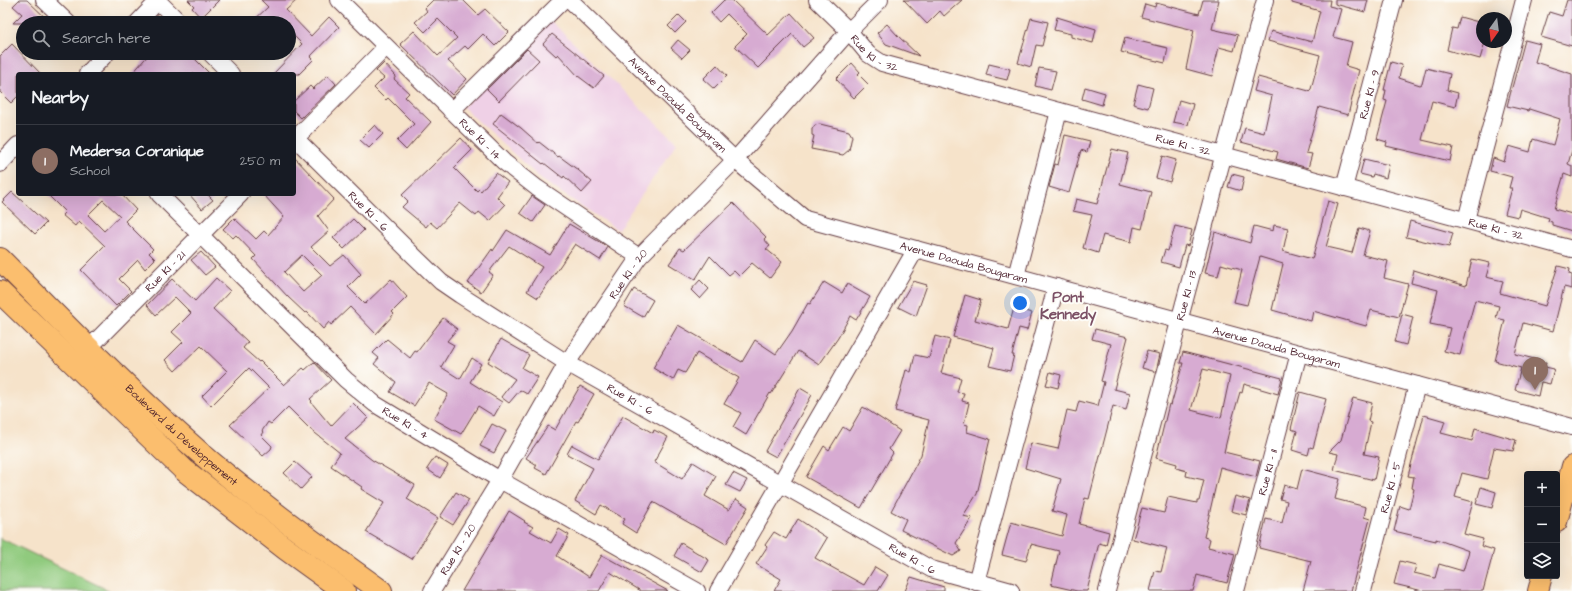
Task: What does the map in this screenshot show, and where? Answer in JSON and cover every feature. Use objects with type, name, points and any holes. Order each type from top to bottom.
[{"type":"highway","name":"Boulevard du Développement","points":[[0,259],[89,348],[312,554],[344,591]]},
{"type":"highway","name":"Boulevard du Développement","points":[[0,292],[184,470],[312,554],[381,591]]},
{"type":"main road","points":[[1560,511],[1572,466]]},
{"type":"main road","points":[[1538,591],[1541,579]]},
{"type":"street","points":[[44,0],[61,16]]},
{"type":"street","name":"Rue KI - 14","points":[[339,0],[504,162],[538,188],[639,257]]},
{"type":"street","points":[[451,111],[563,0]]},
{"type":"street","name":"Avenue Daouda Bougaram","points":[[570,0],[735,160],[805,219],[1572,426]]},
{"type":"street","name":"Rue KI - 32","points":[[817,0],[849,31],[868,54],[882,63],[1572,249]]},
{"type":"street","name":"Rue KI - 20","points":[[432,591],[500,480],[567,363],[639,257],[735,160],[849,31],[880,0]]},
{"type":"street","name":"Rue KI - 13","points":[[1107,591],[1223,155],[1266,0]]},
{"type":"street","name":"Rue KI - 9","points":[[1344,188],[1394,0]]},
{"type":"street","points":[[1466,220],[1524,0]]},
{"type":"street","points":[[144,16],[158,1],[173,16]]},
{"type":"street","points":[[296,137],[386,47]]},
{"type":"street","points":[[89,72],[99,60]]},
{"type":"street","points":[[217,60],[229,72]]},
{"type":"street","points":[[1016,276],[1059,111]]},
{"type":"street","name":"Rue KI - 6","points":[[296,141],[441,282],[460,296],[567,363],[931,569],[1011,591]]},
{"type":"street","points":[[0,164],[16,147]]},
{"type":"street","name":"Rue KI - 4","points":[[161,196],[202,235],[346,380],[375,404],[500,480],[697,591]]},
{"type":"street","name":"Rue KI - 21","points":[[89,348],[239,196]]},
{"type":"street","points":[[718,591],[916,249]]},
{"type":"street","points":[[976,582],[1056,287]]},
{"type":"street","name":"Rue KI - 11","points":[[1236,591],[1299,353]]},
{"type":"street","name":"Rue KI - 5","points":[[1363,591],[1417,385]]},
{"type":"shaded area","points":[[550,20],[677,143],[618,230],[542,180],[463,107]]},
{"type":"green space","points":[[0,538],[110,591],[0,591]]},
{"type":"building","points":[[19,0],[27,0],[44,16],[20,16],[22,14],[13,6]]},
{"type":"building","points":[[188,0],[219,0],[203,16],[199,16],[192,8],[194,6]]},
{"type":"building","points":[[261,0],[297,0],[286,10],[292,16],[258,16],[268,7]]},
{"type":"building","points":[[433,0],[463,0],[478,15],[485,9],[509,32],[495,46],[483,34],[468,49],[465,46],[448,61],[467,79],[452,95],[400,44],[414,31],[438,56],[457,38],[438,19],[425,32],[415,22],[427,11],[425,8]]},
{"type":"building","points":[[724,0],[732,0],[768,35],[791,13],[814,38],[803,47],[792,34],[758,68],[735,46],[747,34],[727,14],[719,22],[711,13]]},
{"type":"building","points":[[904,0],[962,0],[944,16],[940,11],[927,24]]},
{"type":"building","points":[[1203,0],[1219,0],[1212,29],[1238,35],[1234,51],[1219,47],[1212,76],[1186,69],[1194,30],[1141,17],[1145,4],[1155,7],[1156,3],[1199,14]]},
{"type":"building","points":[[1292,0],[1330,0],[1329,6],[1341,9],[1333,37],[1352,42],[1346,66],[1359,70],[1348,115],[1319,107],[1306,153],[1312,154],[1308,168],[1276,159],[1278,152],[1241,142],[1245,128],[1264,133],[1272,96],[1254,91],[1258,77],[1309,91],[1311,89],[1320,55],[1268,41],[1271,31],[1312,42],[1320,11],[1292,3]]},
{"type":"building","points":[[1335,0],[1368,0],[1365,12],[1335,4]]},
{"type":"building","points":[[1567,0],[1572,0],[1572,46],[1541,37],[1549,12],[1562,16]]},
{"type":"building","points":[[679,15],[686,22],[675,33],[668,26]]},
{"type":"building","points":[[329,17],[339,27],[310,57],[313,60],[299,74],[296,74],[296,72],[275,72],[287,60],[296,60],[296,50],[302,44],[296,38],[296,20],[311,36]]},
{"type":"building","points":[[1057,17],[1096,29],[1093,43],[1071,37],[1071,34],[1054,30]]},
{"type":"building","points":[[1460,17],[1476,21],[1476,48],[1483,48],[1480,59],[1447,50],[1452,28],[1457,29]]},
{"type":"building","points":[[1031,18],[1048,22],[1042,46],[1036,45],[1031,67],[1018,63]]},
{"type":"building","points":[[887,24],[919,56],[886,44],[877,33]]},
{"type":"building","points":[[552,34],[604,76],[594,88],[578,76],[558,54],[556,56],[543,44]]},
{"type":"building","points":[[1125,38],[1168,48],[1165,63],[1121,52]]},
{"type":"building","points":[[678,40],[690,50],[682,58],[671,48]]},
{"type":"building","points":[[1525,40],[1540,44],[1535,62],[1572,74],[1572,150],[1568,164],[1572,166],[1572,177],[1564,174],[1554,209],[1572,214],[1572,231],[1552,225],[1552,222],[1548,221],[1549,218],[1520,209],[1518,217],[1505,214],[1512,188],[1509,188],[1512,177],[1490,171],[1493,158],[1504,162],[1509,146],[1530,152],[1533,139],[1553,145],[1560,119],[1529,109],[1528,111],[1507,106]]},
{"type":"building","points":[[12,44],[16,48],[16,60],[27,60],[39,72],[16,72],[16,98],[11,103],[0,92],[0,56]]},
{"type":"building","points":[[527,49],[539,60],[499,101],[487,89]]},
{"type":"building","points":[[144,60],[196,60],[208,72],[134,72]]},
{"type":"building","points":[[1391,62],[1402,65],[1399,78],[1420,85],[1422,84],[1426,68],[1450,74],[1447,90],[1458,93],[1455,107],[1432,101],[1422,140],[1453,147],[1450,161],[1386,146],[1387,142],[1377,139],[1387,101],[1384,100],[1386,90],[1384,90]]},
{"type":"building","points":[[384,63],[396,76],[394,79],[409,93],[405,97],[431,122],[406,150],[397,141],[414,124],[388,98],[386,100],[374,88],[384,78],[376,71]]},
{"type":"building","points":[[852,63],[860,72],[858,74],[868,84],[854,98],[836,79]]},
{"type":"building","points":[[989,64],[1010,69],[1007,80],[986,75]]},
{"type":"building","points":[[717,65],[727,76],[714,89],[703,79]]},
{"type":"building","points":[[1039,68],[1056,71],[1051,90],[1035,86]]},
{"type":"building","points":[[328,75],[336,84],[301,118],[296,113],[296,99],[310,86],[313,89]]},
{"type":"building","points":[[1138,84],[1153,88],[1148,108],[1133,104]]},
{"type":"building","points":[[1085,87],[1105,93],[1102,105],[1082,99]]},
{"type":"building","points":[[1179,100],[1193,104],[1188,125],[1173,122]]},
{"type":"building","points":[[501,113],[538,143],[539,142],[558,157],[559,156],[592,182],[582,193],[564,176],[563,178],[544,163],[543,164],[493,124]]},
{"type":"building","points":[[820,124],[849,131],[852,136],[849,150],[843,155],[811,149],[814,136],[812,135],[812,129],[815,125]]},
{"type":"building","points":[[375,125],[383,134],[369,148],[360,140]]},
{"type":"building","points":[[1065,135],[1090,141],[1087,152],[1081,150],[1069,193],[1049,187],[1055,164],[1058,165]]},
{"type":"building","points":[[461,138],[472,150],[454,168],[477,191],[479,189],[481,191],[496,173],[508,182],[497,197],[505,205],[490,221],[479,212],[476,216],[460,203],[437,228],[430,222],[426,227],[402,207],[408,201],[402,195]]},
{"type":"building","points":[[1112,149],[1128,153],[1120,184],[1151,192],[1142,229],[1134,227],[1131,242],[1103,235],[1098,253],[1083,248],[1092,215],[1073,211],[1076,199],[1097,204]]},
{"type":"building","points":[[1162,156],[1176,160],[1170,182],[1156,178]]},
{"type":"building","points":[[296,159],[334,199],[318,216],[329,231],[311,247],[330,266],[344,255],[361,274],[348,287],[365,304],[391,279],[407,297],[392,312],[394,314],[376,334],[350,307],[331,325],[329,322],[323,329],[307,312],[305,313],[288,297],[253,259],[256,256],[236,235],[233,238],[223,229],[234,218],[256,239],[264,231],[268,235],[284,217],[265,196],[296,196]],"holes":[[[302,255],[322,275],[303,292],[284,272]]]},
{"type":"building","points":[[1364,159],[1389,165],[1386,178],[1373,174],[1372,177],[1360,174]]},
{"type":"building","points":[[1232,174],[1244,177],[1241,191],[1228,187]]},
{"type":"building","points":[[12,192],[46,223],[35,234],[2,202]]},
{"type":"building","points":[[49,196],[123,196],[136,210],[125,221],[153,249],[149,253],[155,259],[145,269],[138,260],[119,279],[131,291],[116,306],[81,270],[105,246],[79,221],[75,226],[62,215],[65,212]],"holes":[[[103,200],[120,216],[104,231],[88,215]]]},
{"type":"building","points":[[191,196],[209,196],[213,200],[202,209]]},
{"type":"building","points":[[532,196],[545,205],[533,222],[520,213]]},
{"type":"building","points":[[1328,201],[1338,204],[1326,247],[1352,253],[1359,228],[1370,231],[1363,255],[1388,261],[1384,278],[1408,284],[1399,317],[1371,310],[1366,326],[1313,311],[1311,321],[1272,310],[1283,264],[1260,257],[1247,305],[1234,302],[1242,270],[1221,264],[1218,276],[1205,273],[1215,232],[1250,243],[1254,226],[1273,231],[1274,225],[1288,228],[1283,251],[1312,259]]},
{"type":"building","points":[[733,203],[766,237],[764,239],[770,246],[766,249],[782,262],[770,278],[752,263],[739,276],[734,271],[729,275],[710,256],[695,280],[669,264],[680,248],[684,250]]},
{"type":"building","points":[[353,219],[364,230],[344,249],[333,238]]},
{"type":"building","points":[[1410,221],[1453,233],[1449,247],[1406,237]]},
{"type":"building","points":[[569,224],[608,247],[600,260],[575,244],[538,298],[527,291],[542,267],[509,246],[489,272],[493,275],[481,292],[468,283],[507,230],[550,255]]},
{"type":"building","points":[[1175,226],[1192,230],[1188,246],[1185,245],[1179,267],[1161,262],[1165,250],[1168,251]]},
{"type":"building","points":[[201,252],[215,267],[205,275],[191,260]]},
{"type":"building","points":[[1472,259],[1490,263],[1486,277],[1503,281],[1500,293],[1545,306],[1558,266],[1570,269],[1569,274],[1572,275],[1572,289],[1564,287],[1553,331],[1523,323],[1515,354],[1546,362],[1545,367],[1554,369],[1550,384],[1541,382],[1538,396],[1515,390],[1521,368],[1495,361],[1505,320],[1496,318],[1499,306],[1475,300],[1460,355],[1444,351],[1450,328],[1430,324],[1438,290],[1411,283],[1414,270],[1466,286]]},
{"type":"building","points":[[216,278],[230,291],[213,309],[248,342],[243,348],[259,362],[260,361],[284,385],[303,368],[305,370],[314,362],[331,380],[310,399],[312,401],[311,402],[331,426],[353,403],[368,418],[345,439],[372,460],[415,485],[407,499],[438,518],[412,559],[366,532],[384,503],[361,489],[362,487],[331,466],[340,453],[310,429],[288,407],[271,424],[268,422],[262,431],[263,432],[261,435],[272,446],[271,449],[263,456],[230,425],[269,388],[249,368],[211,406],[202,396],[227,371],[201,346],[175,371],[165,360],[183,342],[172,332],[191,313],[175,297],[156,315],[147,305],[172,279],[195,301]]},
{"type":"building","points":[[700,280],[709,289],[700,299],[691,290]]},
{"type":"building","points":[[913,281],[927,285],[916,316],[898,307]]},
{"type":"building","points":[[824,282],[842,293],[847,284],[870,297],[856,320],[850,316],[838,338],[819,365],[798,351],[771,394],[770,393],[746,435],[733,427],[741,413],[724,404],[739,378],[697,353],[685,373],[678,370],[673,380],[653,368],[678,325],[742,362],[755,340],[776,354],[792,331],[808,303],[810,304]]},
{"type":"building","points":[[634,289],[653,300],[643,317],[624,306]]},
{"type":"building","points":[[965,295],[981,300],[975,320],[1008,329],[1014,308],[1032,313],[1027,330],[1019,328],[1012,355],[1014,355],[1010,371],[989,366],[994,348],[953,337]]},
{"type":"building","points":[[1402,314],[1413,317],[1406,345],[1395,342]]},
{"type":"building","points":[[443,318],[457,329],[447,341],[454,345],[441,367],[460,379],[472,358],[481,364],[470,382],[502,402],[494,416],[478,406],[461,434],[434,419],[448,394],[429,383],[414,406],[390,392],[396,382],[374,364],[379,358],[373,353],[387,339],[410,358],[415,351],[417,352]]},
{"type":"building","points":[[1095,329],[1128,337],[1114,389],[1130,393],[1126,410],[1113,406],[1089,499],[1085,498],[1079,524],[1109,532],[1106,545],[1099,543],[1087,591],[1077,591],[1051,585],[1059,551],[1031,544],[1026,561],[1002,555],[1011,522],[1062,536],[1067,515],[1052,511],[1061,479],[1025,468],[1031,443],[1058,449],[1067,410],[1076,412],[1079,401],[1098,406],[1104,382],[1101,381],[1111,344],[1092,339]]},
{"type":"building","points":[[935,336],[950,340],[941,373],[961,378],[957,392],[964,393],[962,401],[969,403],[964,424],[968,425],[967,432],[990,439],[977,494],[963,516],[972,518],[956,543],[961,551],[953,556],[901,530],[906,519],[891,511],[921,455],[929,420],[895,411],[906,370],[911,372],[915,355],[929,358]]},
{"type":"building","points":[[501,339],[529,355],[522,368],[538,377],[527,394],[520,390],[509,403],[501,397],[515,379],[488,362]]},
{"type":"building","points":[[1147,351],[1160,354],[1156,372],[1142,368]]},
{"type":"building","points":[[1183,352],[1282,378],[1278,394],[1244,384],[1242,393],[1240,392],[1230,427],[1224,452],[1260,461],[1256,477],[1220,467],[1204,537],[1210,539],[1208,547],[1235,554],[1227,583],[1197,575],[1193,591],[1150,591],[1155,571],[1161,572],[1167,548],[1133,539],[1142,508],[1164,513],[1168,497],[1197,503],[1197,501],[1199,501],[1204,480],[1186,476],[1187,471],[1176,468],[1177,464],[1156,458],[1169,404],[1171,405],[1183,363],[1180,363]],"holes":[[[1203,369],[1230,376],[1221,418],[1191,410]]]},
{"type":"building","points":[[1050,372],[1061,375],[1058,388],[1046,385]]},
{"type":"building","points":[[580,386],[594,394],[578,422],[576,421],[546,474],[535,468],[537,465],[526,458],[548,426],[555,430]]},
{"type":"building","points":[[800,388],[812,395],[776,457],[765,451]]},
{"type":"building","points":[[1300,392],[1326,399],[1313,448],[1310,447],[1308,455],[1292,450],[1297,431],[1291,429]]},
{"type":"building","points":[[1353,398],[1372,403],[1368,421],[1371,422],[1364,454],[1379,457],[1374,480],[1334,470],[1338,454],[1329,452],[1341,440]]},
{"type":"building","points":[[863,407],[900,431],[889,449],[893,453],[861,508],[806,477],[824,446],[829,450],[843,427],[849,431]]},
{"type":"building","points":[[1424,415],[1445,421],[1441,433],[1472,441],[1475,428],[1516,440],[1513,451],[1494,448],[1487,479],[1462,473],[1455,497],[1473,502],[1464,534],[1483,539],[1481,546],[1494,550],[1483,591],[1423,591],[1394,584],[1400,561],[1416,565],[1414,573],[1435,578],[1439,564],[1463,571],[1469,551],[1436,539],[1436,541],[1394,531],[1400,506],[1409,509],[1414,489],[1412,488],[1414,477],[1408,476]]},
{"type":"building","points":[[623,416],[653,433],[654,430],[668,437],[654,462],[682,479],[693,462],[716,476],[705,496],[729,510],[736,499],[748,507],[726,544],[653,502],[636,533],[622,524],[625,519],[601,505],[596,514],[575,501],[593,468],[567,454],[572,445],[598,459]]},
{"type":"building","points":[[492,424],[506,431],[494,453],[480,446]]},
{"type":"building","points":[[435,457],[448,465],[440,478],[427,469]]},
{"type":"building","points":[[295,462],[312,477],[301,489],[284,473]]},
{"type":"building","points":[[1302,469],[1340,479],[1335,499],[1366,507],[1364,517],[1370,519],[1351,591],[1303,591],[1311,561],[1259,548],[1266,519],[1282,523],[1287,501],[1280,499],[1284,485],[1297,489]]},
{"type":"building","points":[[733,473],[747,480],[740,492],[726,485]]},
{"type":"building","points":[[1481,487],[1496,492],[1492,508],[1476,504]]},
{"type":"building","points":[[456,492],[469,500],[453,525],[440,517]]},
{"type":"building","points":[[1235,496],[1250,500],[1246,515],[1231,511]]},
{"type":"building","points":[[509,511],[533,527],[530,531],[551,543],[559,529],[569,535],[557,556],[589,577],[602,555],[668,591],[641,591],[610,572],[599,591],[462,591]]},
{"type":"building","points":[[798,519],[827,538],[815,558],[864,585],[875,567],[888,575],[878,591],[774,591],[781,579],[756,564],[767,547],[765,545],[774,532],[786,539]]},
{"type":"building","points":[[681,543],[709,560],[702,572],[674,556]]},
{"type":"building","points":[[911,577],[944,587],[944,591],[905,591]]},
{"type":"place","name":"Medersa Coranique","points":[[1535,390]]},
{"type":"district","name":"Pont Kennedy","points":[[1068,306]]}]
